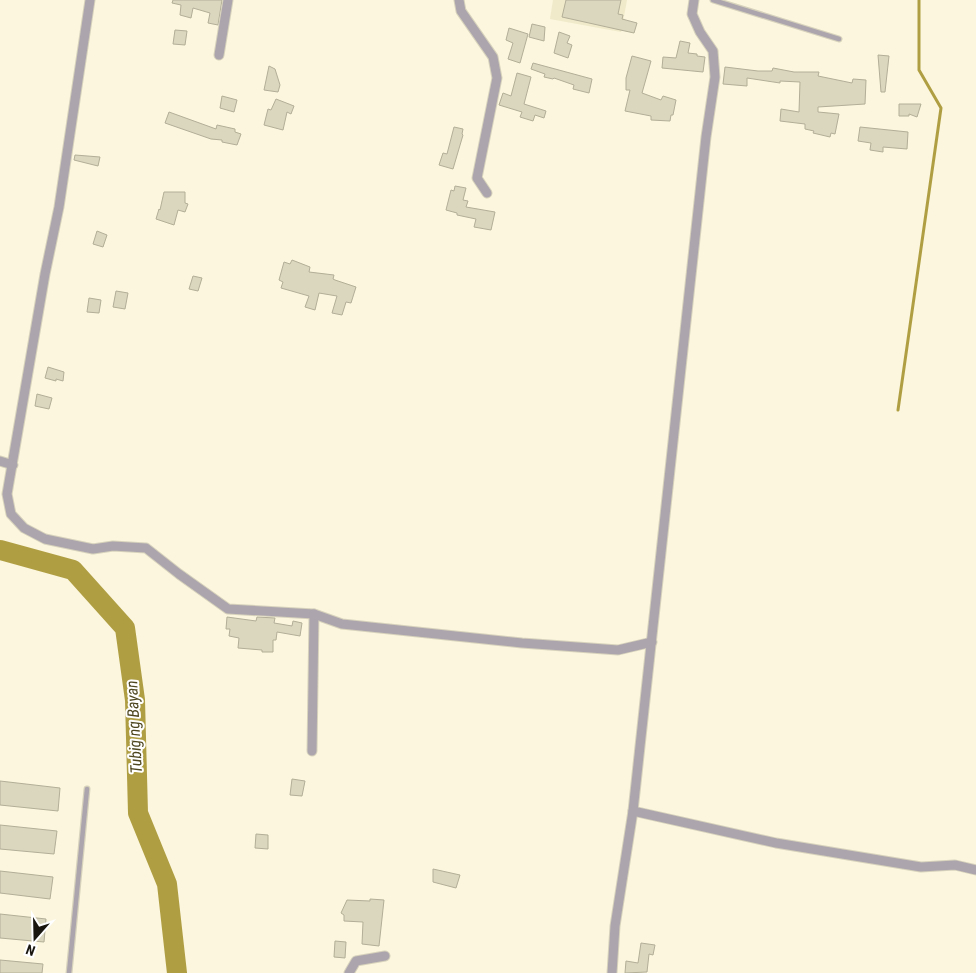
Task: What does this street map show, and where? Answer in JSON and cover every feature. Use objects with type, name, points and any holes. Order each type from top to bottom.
[{"type":"street","points":[[90,0],[59,207],[45,274],[7,494],[11,514],[24,528],[45,539],[93,549],[112,546],[146,548],[178,574],[228,608],[314,614],[342,624],[522,643],[618,650],[652,642]]},
{"type":"street","points":[[219,55],[228,0]]},
{"type":"street","points":[[458,0],[461,11],[494,58],[497,78],[477,178],[487,193]]},
{"type":"street","points":[[612,973],[616,926],[633,811],[706,137],[715,77],[713,51],[700,32],[692,14],[694,0]]},
{"type":"street","points":[[0,461],[12,465]]},
{"type":"street","points":[[312,750],[314,614]]},
{"type":"street","points":[[633,811],[776,843],[921,867],[955,865],[976,870]]},
{"type":"street","points":[[349,973],[356,961],[385,956]]},
{"type":"lane","points":[[713,0],[839,39]]},
{"type":"lane","points":[[69,973],[87,789]]},
{"type":"shaded area","points":[[553,0],[627,0],[621,32],[550,19]]},
{"type":"building","points":[[173,0],[222,0],[218,25],[208,23],[210,13],[193,8],[191,18],[180,15],[181,5],[172,3]]},
{"type":"building","points":[[566,0],[621,0],[618,14],[623,15],[622,19],[637,23],[634,33],[562,17]]},
{"type":"building","points":[[532,24],[545,27],[544,41],[529,37]]},
{"type":"building","points":[[509,28],[528,34],[520,63],[508,59],[513,43],[506,40]]},
{"type":"building","points":[[175,30],[187,31],[185,45],[173,44]]},
{"type":"building","points":[[559,32],[570,36],[567,43],[572,45],[568,58],[554,53]]},
{"type":"building","points":[[680,41],[690,43],[688,53],[705,57],[703,72],[662,68],[663,57],[676,58]]},
{"type":"building","points":[[878,55],[889,56],[885,92],[881,92]]},
{"type":"building","points":[[632,56],[651,61],[642,93],[661,100],[663,96],[676,100],[670,121],[651,120],[651,116],[625,111],[630,90],[626,90],[626,78]]},
{"type":"building","points":[[533,63],[592,79],[589,93],[573,89],[574,85],[554,78],[544,77],[545,74],[531,69]]},
{"type":"building","points":[[269,66],[275,69],[280,85],[278,92],[264,90]]},
{"type":"building","points":[[725,67],[758,71],[772,71],[773,68],[794,72],[819,72],[818,76],[852,83],[853,79],[866,80],[865,104],[818,107],[818,112],[839,114],[835,134],[831,133],[830,137],[813,133],[814,131],[805,129],[805,124],[780,121],[781,109],[799,112],[800,82],[780,81],[780,83],[747,78],[747,86],[723,84]]},
{"type":"building","points":[[517,73],[531,77],[524,104],[546,111],[544,118],[535,115],[533,121],[520,117],[522,112],[499,105],[503,93],[511,96]]},
{"type":"building","points":[[222,96],[237,100],[234,112],[220,108]]},
{"type":"building","points":[[276,99],[294,106],[291,114],[287,112],[283,130],[264,125],[268,109],[271,110]]},
{"type":"building","points":[[899,104],[921,104],[917,117],[909,114],[909,116],[899,116]]},
{"type":"building","points":[[169,112],[216,129],[217,125],[235,129],[235,132],[241,134],[237,145],[211,139],[165,123]]},
{"type":"building","points":[[454,127],[463,129],[463,135],[453,169],[439,165],[443,153],[447,154]]},
{"type":"building","points":[[860,127],[908,132],[907,149],[883,147],[883,152],[870,150],[871,143],[858,141]]},
{"type":"building","points":[[75,155],[100,157],[98,166],[74,160]]},
{"type":"building","points":[[455,186],[466,188],[463,200],[468,201],[466,207],[495,212],[491,230],[474,227],[476,219],[457,215],[457,213],[446,210],[451,190],[454,191]]},
{"type":"building","points":[[164,192],[185,192],[185,203],[188,204],[185,212],[178,210],[174,225],[156,219]]},
{"type":"building","points":[[97,231],[107,235],[103,247],[93,244]]},
{"type":"building","points":[[292,260],[310,267],[309,272],[334,275],[333,279],[356,287],[351,303],[346,302],[342,315],[332,313],[337,296],[319,293],[315,310],[305,307],[309,296],[281,288],[283,282],[279,280],[284,262],[290,264]]},
{"type":"building","points":[[193,276],[202,278],[198,291],[189,289]]},
{"type":"building","points":[[116,291],[128,293],[125,309],[113,307]]},
{"type":"building","points":[[89,298],[101,300],[99,313],[87,312]]},
{"type":"building","points":[[48,367],[64,372],[63,381],[45,378]]},
{"type":"building","points":[[37,394],[52,398],[49,409],[35,406]]},
{"type":"building","points":[[227,617],[256,621],[257,617],[275,618],[274,623],[292,626],[293,621],[302,623],[300,636],[277,632],[276,640],[273,640],[273,652],[238,648],[239,638],[229,636],[230,629],[226,629]]},
{"type":"building","points":[[292,779],[305,781],[302,796],[290,795]]},
{"type":"building","points":[[0,781],[60,788],[58,811],[0,805]]},
{"type":"building","points":[[0,825],[57,831],[54,854],[0,849]]},
{"type":"building","points":[[256,834],[268,835],[268,849],[255,848]]},
{"type":"building","points":[[433,869],[460,875],[456,888],[433,882]]},
{"type":"building","points":[[0,871],[53,877],[50,899],[0,893]]},
{"type":"building","points":[[370,899],[384,900],[379,946],[362,944],[363,922],[344,921],[344,915],[341,913],[347,900],[370,901]]},
{"type":"building","points":[[0,914],[46,919],[44,942],[0,938]]},
{"type":"building","points":[[335,941],[346,942],[345,958],[334,957]]},
{"type":"building","points":[[641,943],[655,945],[653,955],[649,954],[647,972],[625,973],[626,961],[638,963]]},
{"type":"building","points":[[0,960],[43,964],[42,973],[0,973]]},
{"type":"waterway","points":[[898,410],[941,108],[919,70],[919,0]]},
{"type":"waterway","name":"Tubig ng Bayan","points":[[0,550],[73,570],[125,628],[135,700],[138,813],[167,884],[177,973]]}]
